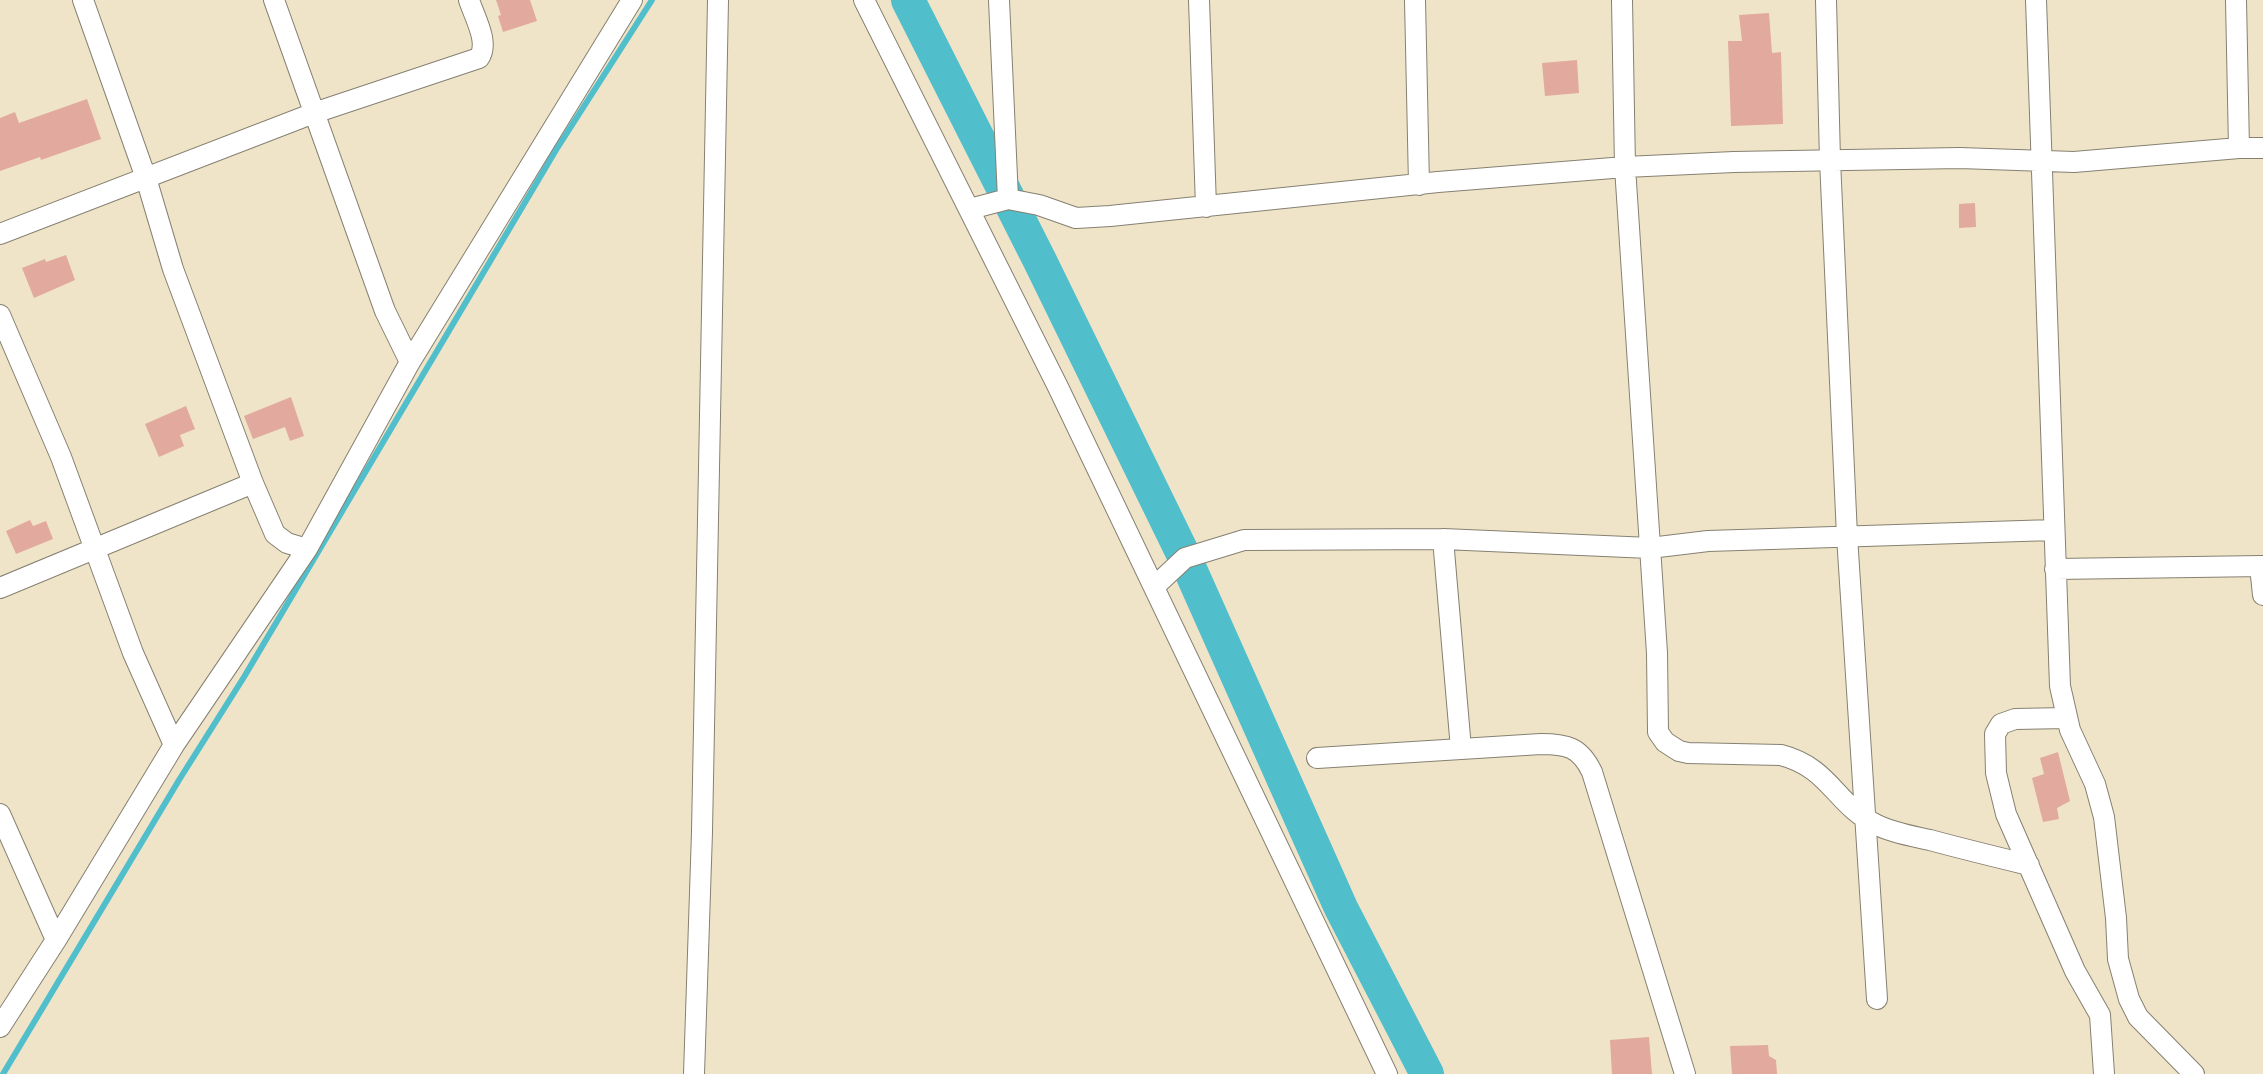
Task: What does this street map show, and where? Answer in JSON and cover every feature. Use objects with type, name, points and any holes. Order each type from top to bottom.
[{"type":"street","points":[[83,0],[146,178],[173,269],[253,483],[275,534],[287,543],[307,549]]},
{"type":"street","points":[[274,0],[385,311],[410,362]]},
{"type":"street","points":[[0,234],[314,113],[479,58],[483,52],[483,44],[469,0]]},
{"type":"street","points":[[0,1027],[56,940],[174,745],[307,549],[410,362],[632,0]]},
{"type":"street","points":[[694,1074],[702,832],[718,0]]},
{"type":"street","points":[[864,0],[1064,397],[1387,1074]]},
{"type":"street","points":[[999,0],[1008,199]]},
{"type":"street","points":[[1199,0],[1206,207]]},
{"type":"street","points":[[1415,0],[1419,185]]},
{"type":"street","points":[[1622,0],[1625,167],[1657,653],[1658,732],[1665,742],[1679,752],[1782,755],[1792,758],[1808,765],[1822,776],[1847,804],[1866,819],[1891,831],[2029,866]]},
{"type":"street","points":[[1826,0],[1830,160],[1847,536],[1877,999]]},
{"type":"street","points":[[2036,0],[2053,530],[2061,686],[2067,718],[2078,751],[2095,784],[2104,817],[2116,918],[2118,959],[2129,999],[2138,1017],[2194,1074]]},
{"type":"street","points":[[2236,0],[2239,148]]},
{"type":"street","points":[[970,209],[1008,199],[1076,218],[1625,167],[1960,158],[2074,162],[2263,148]]},
{"type":"street","points":[[0,315],[60,457],[133,653],[174,745]]},
{"type":"street","points":[[0,588],[253,483]]},
{"type":"street","points":[[1154,587],[1185,558],[1244,540],[1443,539],[1650,548],[1708,541],[2053,530]]},
{"type":"street","points":[[1443,539],[1461,749]]},
{"type":"street","points":[[2055,569],[2262,566],[2263,595]]},
{"type":"street","points":[[2067,718],[2008,720],[2001,724],[1995,734],[1996,773],[2006,814],[2083,988],[2100,1015],[2104,1074]]},
{"type":"street","points":[[1317,758],[1562,744],[1573,748],[1592,772],[1685,1074]]},
{"type":"street","points":[[0,814],[56,940]]},
{"type":"building","points":[[496,0],[530,0],[537,21],[503,32]]},
{"type":"building","points":[[1769,13],[1772,53],[1781,52],[1783,124],[1731,126],[1728,41],[1742,41],[1739,15]]},
{"type":"building","points":[[1577,60],[1579,93],[1545,96],[1542,63]]},
{"type":"building","points":[[87,99],[101,139],[41,160],[40,157],[0,171],[0,118],[15,112],[19,123]]},
{"type":"building","points":[[1975,203],[1976,227],[1959,228],[1959,204]]},
{"type":"building","points":[[66,255],[75,280],[34,298],[22,268],[45,259],[46,262]]},
{"type":"building","points":[[291,397],[304,436],[290,441],[285,427],[253,439],[244,416]]},
{"type":"building","points":[[186,406],[195,429],[180,435],[184,446],[159,457],[145,424]]},
{"type":"building","points":[[30,520],[33,526],[46,521],[53,539],[16,554],[6,531]]},
{"type":"building","points":[[2058,752],[2070,801],[2057,808],[2059,819],[2043,822],[2032,778],[2044,774],[2040,758]]},
{"type":"building","points":[[1649,1037],[1652,1074],[1612,1074],[1610,1040]]},
{"type":"building","points":[[1768,1045],[1769,1056],[1776,1060],[1777,1074],[1732,1074],[1730,1046]]},
{"type":"waterway","points":[[3,1074],[179,780],[244,677],[556,150],[652,0]]},
{"type":"waterway","points":[[908,0],[1040,261],[1185,558],[1341,908],[1427,1074]]}]
